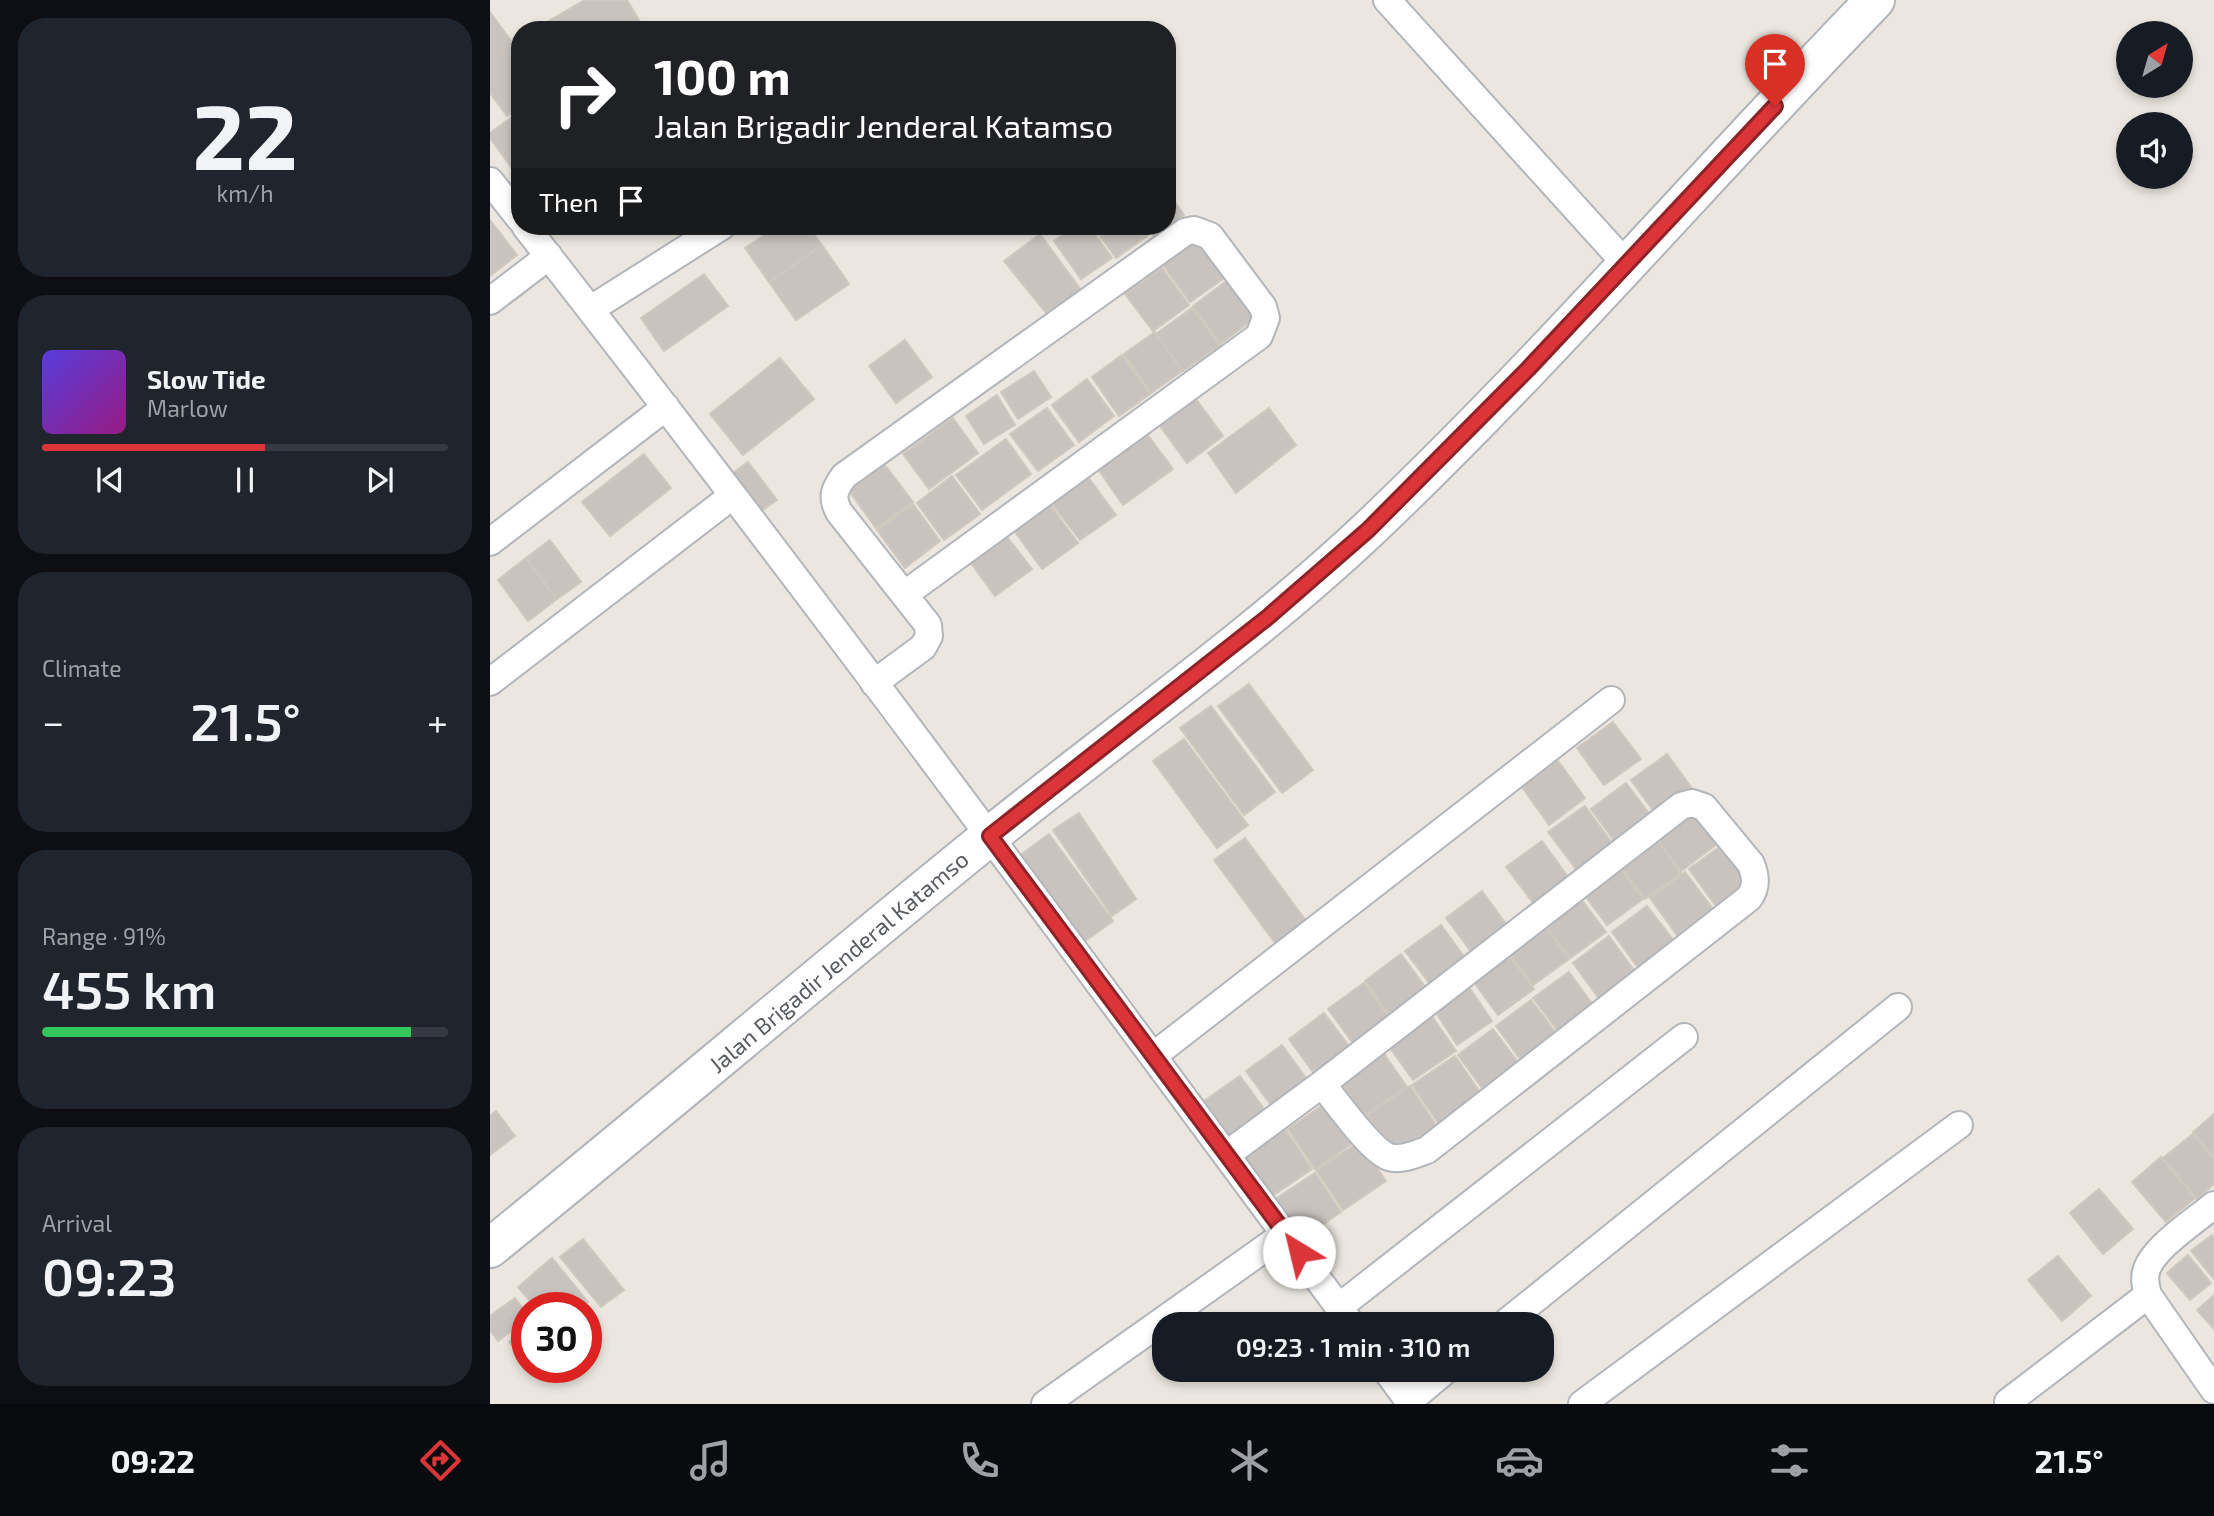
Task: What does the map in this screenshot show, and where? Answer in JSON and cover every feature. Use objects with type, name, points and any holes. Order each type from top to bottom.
[{"type":"main road","name":"Jalan Brigadir Jenderal Katamso","points":[[490,1248],[678,1096],[990,836],[1268,617],[1368,530],[1528,369],[1875,0]]},
{"type":"street","points":[[1387,0],[1626,264]]},
{"type":"street","points":[[490,181],[511,208]]},
{"type":"street","points":[[874,683],[923,647],[929,636],[928,625],[839,512],[833,494],[844,477],[1185,232],[1194,230],[1210,236],[1263,307],[1265,327],[1259,336],[905,594]]},
{"type":"street","points":[[532,235],[666,407],[990,836],[1343,1312]]},
{"type":"street","points":[[591,309],[708,235]]},
{"type":"street","points":[[490,301],[549,256]]},
{"type":"street","points":[[490,542],[666,407]]},
{"type":"street","points":[[490,682],[732,496]]},
{"type":"street","points":[[1153,1056],[1611,700]]},
{"type":"street","points":[[1226,1155],[1681,806],[1692,803],[1704,807],[1751,864],[1755,874],[1755,889],[1749,898],[1427,1150],[1406,1157],[1391,1158],[1377,1150],[1322,1084]]},
{"type":"street","points":[[1519,1312],[1898,1007]]},
{"type":"street","points":[[1351,1312],[1684,1037]]},
{"type":"street","points":[[1582,1404],[1959,1125]]},
{"type":"street","points":[[2213,1388],[2148,1295],[2145,1280],[2150,1261],[2158,1252],[2214,1205]]},
{"type":"street","points":[[1045,1404],[1285,1234]]},
{"type":"street","points":[[2008,1402],[2148,1295]]},
{"type":"street","points":[[1395,1382],[1410,1402],[1432,1382]]},
{"type":"building","points":[[585,0],[627,0],[640,21],[548,21]]},
{"type":"building","points":[[490,12],[511,41],[511,113],[507,116],[490,93]]},
{"type":"building","points":[[511,118],[511,167],[490,138],[490,133]]},
{"type":"building","points":[[1176,203],[1184,215],[1176,221]]},
{"type":"building","points":[[490,220],[517,255],[490,276]]},
{"type":"building","points":[[764,235],[815,235],[822,245],[769,282],[745,248]]},
{"type":"building","points":[[1041,235],[1081,290],[1046,313],[1004,261]]},
{"type":"building","points":[[1062,235],[1095,235],[1112,258],[1081,279],[1054,241]]},
{"type":"building","points":[[1099,235],[1147,236],[1116,258]]},
{"type":"building","points":[[1199,239],[1227,276],[1190,302],[1163,265]]},
{"type":"building","points":[[822,245],[849,284],[796,320],[769,282]]},
{"type":"building","points":[[1162,268],[1189,305],[1153,331],[1125,294]]},
{"type":"building","points":[[704,274],[728,306],[664,351],[641,318]]},
{"type":"building","points":[[1228,280],[1256,317],[1220,344],[1193,306]]},
{"type":"building","points":[[1192,308],[1220,345],[1183,371],[1156,334]]},
{"type":"building","points":[[1155,332],[1182,371],[1151,393],[1124,354]]},
{"type":"building","points":[[905,340],[932,377],[896,403],[869,366]]},
{"type":"building","points":[[1122,355],[1150,394],[1119,416],[1092,377]]},
{"type":"building","points":[[780,358],[814,399],[743,455],[710,414]]},
{"type":"building","points":[[1034,371],[1051,397],[1018,419],[1001,392]]},
{"type":"building","points":[[1087,379],[1114,416],[1079,442],[1052,405]]},
{"type":"building","points":[[997,395],[1015,425],[984,444],[966,416]]},
{"type":"building","points":[[1196,399],[1223,436],[1187,463],[1160,426]]},
{"type":"building","points":[[1047,408],[1074,445],[1038,471],[1010,434]]},
{"type":"building","points":[[1269,408],[1296,445],[1236,493],[1208,453]]},
{"type":"building","points":[[953,418],[978,453],[929,489],[903,454]]},
{"type":"building","points":[[1147,434],[1173,469],[1123,505],[1098,469]]},
{"type":"building","points":[[1006,439],[1031,474],[982,510],[956,475]]},
{"type":"building","points":[[644,454],[671,488],[610,536],[582,502]]},
{"type":"building","points":[[748,462],[777,500],[754,516],[726,478]]},
{"type":"building","points":[[885,465],[913,502],[876,528],[849,491]]},
{"type":"building","points":[[952,476],[980,514],[944,540],[917,503]]},
{"type":"building","points":[[1088,477],[1116,515],[1080,540],[1052,504]]},
{"type":"building","points":[[913,504],[940,541],[905,568],[877,530]]},
{"type":"building","points":[[1050,505],[1078,543],[1042,569],[1015,532]]},
{"type":"building","points":[[1004,533],[1032,569],[995,596],[968,559]]},
{"type":"building","points":[[550,540],[581,582],[557,599],[526,558]]},
{"type":"building","points":[[526,558],[557,599],[528,621],[498,580]]},
{"type":"building","points":[[1249,684],[1313,770],[1282,793],[1218,706]]},
{"type":"building","points":[[1211,706],[1275,792],[1244,815],[1180,728]]},
{"type":"building","points":[[1613,722],[1641,759],[1604,785],[1577,748]]},
{"type":"building","points":[[1184,739],[1248,825],[1217,848],[1153,761]]},
{"type":"building","points":[[1667,754],[1694,791],[1658,817],[1631,780]]},
{"type":"building","points":[[1558,761],[1585,798],[1549,825],[1522,787]]},
{"type":"building","points":[[1626,783],[1654,820],[1618,846],[1591,809]]},
{"type":"building","points":[[1585,806],[1612,843],[1576,869],[1548,832]]},
{"type":"building","points":[[1689,807],[1717,844],[1681,871],[1653,834]]},
{"type":"building","points":[[1079,813],[1136,899],[1112,916],[1053,830]]},
{"type":"building","points":[[1049,834],[1113,921],[1082,943],[1018,857]]},
{"type":"building","points":[[1654,836],[1681,873],[1645,899],[1618,862]]},
{"type":"building","points":[[1245,838],[1309,925],[1278,947],[1214,860]]},
{"type":"building","points":[[1542,841],[1569,878],[1534,904],[1506,867]]},
{"type":"building","points":[[1725,843],[1752,880],[1716,906],[1689,869]]},
{"type":"building","points":[[1616,862],[1643,899],[1607,925],[1580,889]]},
{"type":"building","points":[[1685,872],[1713,909],[1677,935],[1650,898]]},
{"type":"building","points":[[1482,891],[1509,928],[1473,954],[1446,918]]},
{"type":"building","points":[[1578,895],[1606,932],[1570,958],[1542,921]]},
{"type":"building","points":[[1647,906],[1675,942],[1639,969],[1612,932]]},
{"type":"building","points":[[1542,922],[1569,959],[1533,985],[1505,948]]},
{"type":"building","points":[[1441,925],[1468,962],[1433,988],[1405,951]]},
{"type":"building","points":[[1609,936],[1636,973],[1600,1000],[1573,963]]},
{"type":"building","points":[[1506,952],[1534,989],[1498,1015],[1471,978]]},
{"type":"building","points":[[1401,954],[1429,992],[1392,1018],[1365,981]]},
{"type":"building","points":[[1569,972],[1596,1009],[1561,1035],[1533,998]]},
{"type":"building","points":[[1364,983],[1391,1020],[1355,1046],[1328,1009]]},
{"type":"building","points":[[1467,984],[1492,1021],[1457,1045],[1433,1008]]},
{"type":"building","points":[[1531,1000],[1559,1037],[1523,1063],[1496,1026]]},
{"type":"building","points":[[1429,1012],[1456,1051],[1413,1080],[1385,1041]]},
{"type":"building","points":[[1324,1013],[1352,1050],[1316,1076],[1289,1039]]},
{"type":"building","points":[[1493,1029],[1521,1066],[1485,1092],[1458,1055]]},
{"type":"building","points":[[1282,1045],[1309,1082],[1273,1108],[1246,1071]]},
{"type":"building","points":[[1380,1048],[1407,1087],[1364,1116],[1337,1077]]},
{"type":"building","points":[[1455,1056],[1482,1095],[1439,1124],[1412,1085]]},
{"type":"building","points":[[1240,1076],[1267,1113],[1231,1139],[1204,1101]]},
{"type":"building","points":[[1410,1086],[1436,1125],[1393,1155],[1367,1115]]},
{"type":"building","points":[[1330,1100],[1357,1140],[1315,1169],[1288,1129]]},
{"type":"building","points":[[496,1111],[515,1136],[490,1155],[490,1116]]},
{"type":"building","points":[[2214,1114],[2214,1157],[2193,1132]]},
{"type":"building","points":[[1285,1129],[1312,1169],[1269,1198],[1243,1158]]},
{"type":"building","points":[[2193,1134],[2214,1159],[2214,1184],[2197,1199],[2163,1158]]},
{"type":"building","points":[[1359,1142],[1386,1181],[1343,1210],[1316,1170]]},
{"type":"building","points":[[2161,1157],[2195,1198],[2166,1222],[2132,1182]]},
{"type":"building","points":[[1315,1173],[1341,1212],[1299,1241],[1271,1202]]},
{"type":"building","points":[[2099,1189],[2133,1229],[2103,1254],[2070,1213]]},
{"type":"building","points":[[2212,1235],[2214,1238],[2214,1279],[2191,1251]]},
{"type":"building","points":[[583,1239],[624,1290],[602,1306],[602,1292],[589,1292],[560,1257]]},
{"type":"building","points":[[2188,1255],[2211,1283],[2190,1300],[2167,1273]]},
{"type":"building","points":[[2058,1256],[2091,1296],[2062,1321],[2028,1280]]},
{"type":"building","points":[[552,1258],[580,1292],[522,1292],[518,1287]]},
{"type":"building","points":[[2214,1295],[2214,1329],[2197,1310]]},
{"type":"building","points":[[511,1301],[511,1331],[498,1341],[490,1330],[490,1316]]},
{"type":"route","points":[[1299,1252],[990,836],[1268,617],[1368,530],[1528,369],[1775,106]]}]
